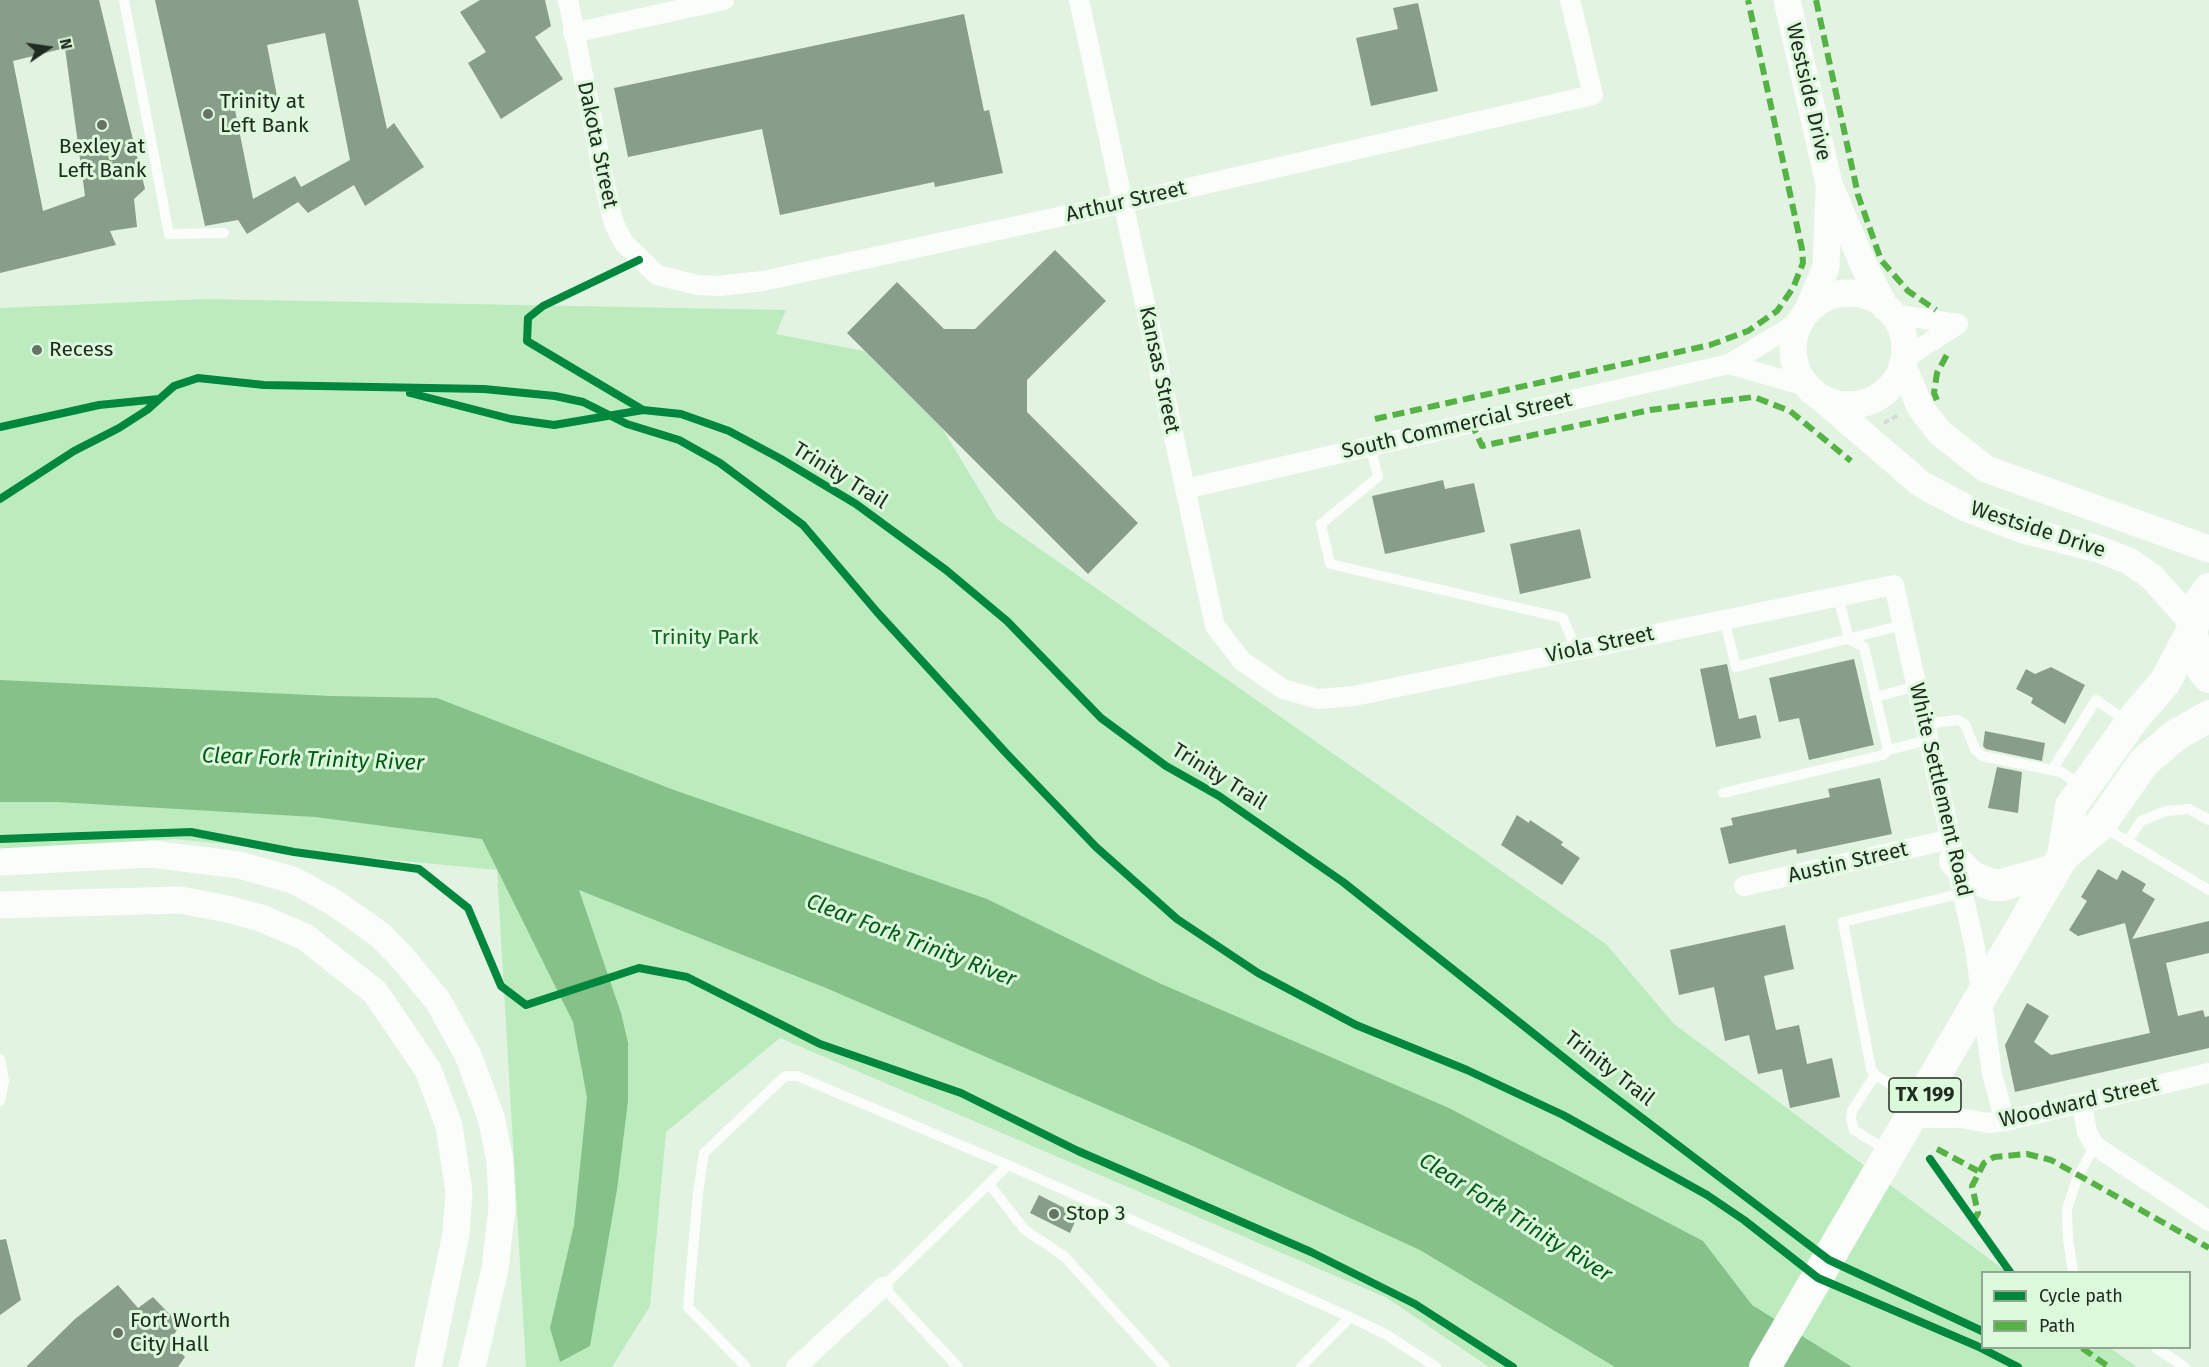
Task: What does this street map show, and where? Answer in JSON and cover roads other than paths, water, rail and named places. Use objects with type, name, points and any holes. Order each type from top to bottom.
[{"type":"main road","name":"Westside Drive","points":[[1786,0],[1829,184],[1863,264],[1889,311]]},
{"type":"main road","name":"Westside Drive","points":[[1805,316],[1826,267],[1829,184]]},
{"type":"main road","points":[[1848,293],[1864,295],[1889,311],[1901,327],[1905,344],[1904,363],[1897,379],[1885,393],[1870,402],[1852,406],[1834,404],[1815,393],[1798,371],[1794,355],[1794,339],[1805,316],[1832,296],[1848,293]]},
{"type":"main road","name":"Westside Drive","points":[[1904,363],[1920,407],[1940,433],[1986,469],[2209,549]]},
{"type":"main road","name":"Westside Drive","points":[[1815,393],[1921,484],[1968,509],[2023,530],[2098,549],[2129,561],[2152,577],[2193,628]]},
{"type":"main road","points":[[2209,588],[2200,602],[2193,628],[2203,669],[2209,677]]},
{"type":"main road","name":"TX 199","points":[[2059,863],[2071,806],[2131,723],[2171,673],[2193,628]]},
{"type":"main road","name":"TX 199","points":[[1765,1367],[2059,863],[2100,825],[2144,762],[2176,735],[2209,716]]},
{"type":"main road","points":[[1953,850],[1972,877],[1992,885],[2002,885],[2059,863]]},
{"type":"main road","points":[[0,862],[152,855],[239,865],[293,880],[335,903],[380,935],[400,956],[438,1001],[468,1056],[491,1117],[500,1161],[502,1208],[498,1242],[493,1278],[472,1367]]},
{"type":"main road","points":[[0,905],[180,900],[227,909],[261,918],[305,938],[375,992],[428,1070],[449,1126],[459,1192],[456,1234],[428,1367]]},
{"type":"street","name":"Dakota Street","points":[[568,0],[614,224],[624,243],[657,275]]},
{"type":"street","points":[[573,33],[724,0]]},
{"type":"street","name":"Kansas Street","points":[[1079,0],[1215,626],[1242,662],[1283,689],[1305,695]]},
{"type":"street","name":"Arthur Street","points":[[657,275],[698,285],[740,285],[1123,203],[1593,95],[1570,0]]},
{"type":"street","points":[[1889,311],[1958,324],[1904,363]]},
{"type":"street","name":"South Commercial Street","points":[[1185,489],[1729,364],[1805,316]]},
{"type":"street","name":"South Commercial Street","points":[[1729,364],[1815,393]]},
{"type":"street","name":"Viola Street","points":[[1305,695],[1318,699],[1354,696],[1894,585]]},
{"type":"street","name":"White Settlement Road","points":[[1894,585],[1975,948],[1992,1074],[2005,1121]]},
{"type":"street","name":"Austin Street","points":[[1744,886],[1953,850]]},
{"type":"street","name":"Woodward Street","points":[[1916,1111],[1989,1123],[2005,1121],[2209,1073]]},
{"type":"street","points":[[2082,1103],[2087,1132],[2095,1146],[2209,1221]]},
{"type":"street","points":[[796,1367],[883,1287]]},
{"type":"lane","points":[[124,0],[170,234],[224,233]]},
{"type":"lane","points":[[1370,445],[1378,477],[1320,524],[1330,564],[1563,618],[1576,650]]},
{"type":"lane","points":[[1838,597],[1849,639],[1864,647],[1888,750]]},
{"type":"lane","points":[[1724,620],[1736,667],[1903,625]]},
{"type":"lane","points":[[1875,697],[1917,686]]},
{"type":"lane","points":[[2052,770],[2096,700],[2131,723]]},
{"type":"lane","points":[[1723,793],[1883,755],[1888,750],[1927,732],[1959,720],[1965,724],[1975,749],[1982,756],[2061,772],[2083,787]]},
{"type":"lane","points":[[2127,842],[2141,821],[2166,811],[2189,809],[2209,820]]},
{"type":"lane","points":[[2100,825],[2209,890]]},
{"type":"lane","points":[[1916,1111],[1871,1069],[1843,922],[1963,893]]},
{"type":"lane","points":[[0,1059],[4,1081],[0,1101]]},
{"type":"lane","points":[[1875,1075],[1852,1111],[1851,1119],[1854,1130],[1891,1153]]},
{"type":"lane","points":[[747,1367],[688,1307],[698,1193],[704,1153],[785,1076],[797,1076],[1008,1165],[1350,1317],[1388,1335],[1436,1367]]},
{"type":"lane","points":[[2073,1271],[2068,1239],[2067,1209],[2078,1176],[2095,1146]]},
{"type":"lane","points":[[958,1367],[883,1287],[1008,1165]]},
{"type":"lane","points":[[989,1184],[1025,1230],[1064,1256],[1165,1367]]},
{"type":"lane","points":[[1301,1367],[1350,1317]]},
{"type":"lane","points":[[2159,1349],[2185,1367]]},
{"type":"water","name":"Clear Fork Trinity River","points":[[0,680],[331,696],[437,698],[674,790],[987,899],[1159,983],[1449,1108],[1703,1241],[1752,1305],[1852,1367],[1615,1367],[1420,1250],[1186,1143],[826,988],[579,890],[621,1013],[628,1043],[628,1101],[617,1190],[590,1346],[560,1362],[550,1328],[574,1225],[587,1098],[573,1022],[482,839],[315,817],[57,802],[0,802]]},
{"type":"place","name":"Trinity at Left Bank","points":[[208,114]]},
{"type":"place","name":"Bexley at Left Bank","points":[[102,125]]},
{"type":"place","name":"Recess","points":[[37,350]]},
{"type":"place","name":"Stop 3","points":[[1054,1214]]},
{"type":"place","name":"Fort Worth City Hall","points":[[118,1333]]},
{"type":"park label","name":"Trinity Park","points":[[705,638]]}]
